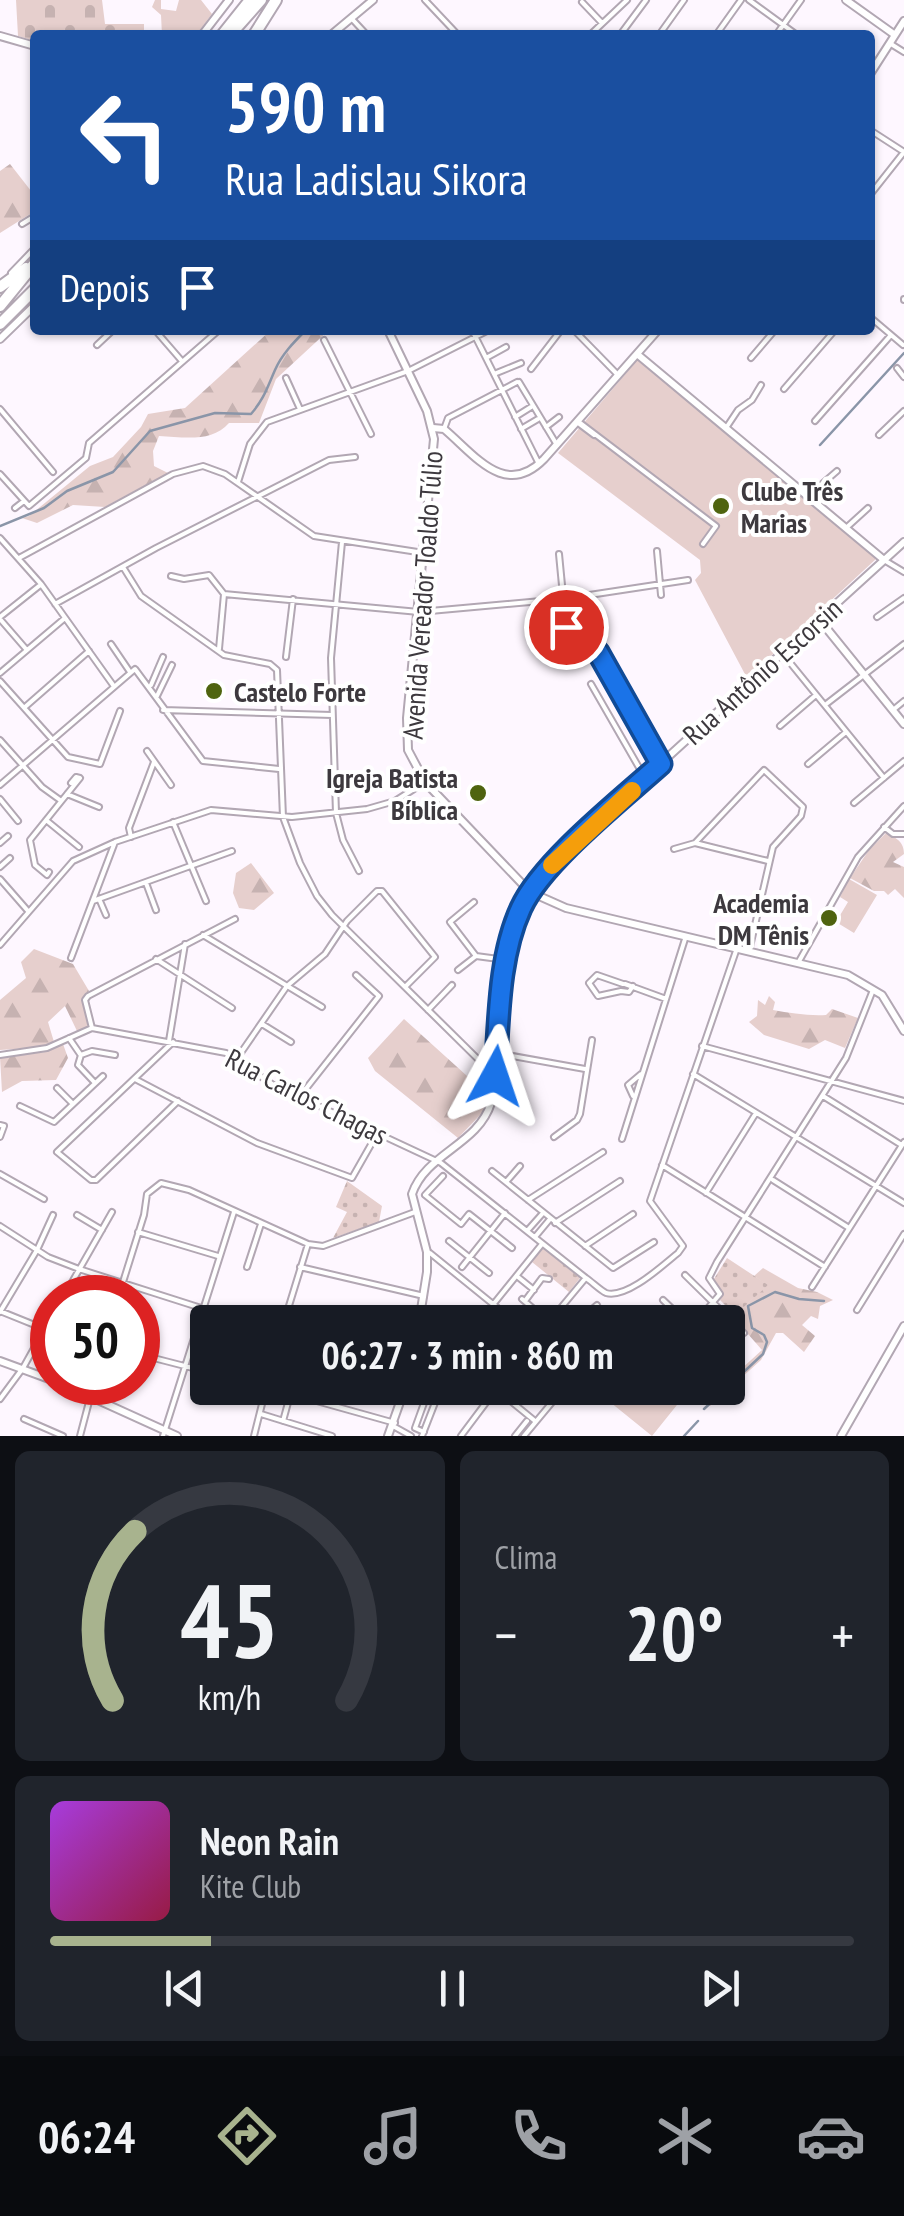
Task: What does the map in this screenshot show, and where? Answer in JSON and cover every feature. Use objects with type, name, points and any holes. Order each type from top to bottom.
[{"type":"highway","points":[[226,30],[250,0]]},
{"type":"highway","points":[[234,30],[261,0]]},
{"type":"highway","points":[[257,30],[276,0]]},
{"type":"highway","points":[[0,285],[30,265]]},
{"type":"highway","points":[[0,308],[30,269]]},
{"type":"highway","points":[[0,308],[30,278]]},
{"type":"highway","points":[[0,324],[30,293]]},
{"type":"main road","points":[[206,30],[229,0]]},
{"type":"main road","points":[[337,30],[373,0]]},
{"type":"main road","points":[[846,0],[895,35]]},
{"type":"main road","points":[[875,66],[904,21]]},
{"type":"main road","points":[[0,36],[30,45]]},
{"type":"main road","points":[[0,339],[30,310]]},
{"type":"main road","name":"Avenida Vereador Toaldo Túlio","points":[[390,335],[433,430],[406,732],[408,750],[425,782],[530,892],[566,908],[798,962],[848,975],[874,988]]},
{"type":"main road","points":[[433,430],[447,432],[504,476],[520,476],[539,464],[654,335]]},
{"type":"main road","points":[[637,354],[884,560]]},
{"type":"main road","name":"Rua Antônio Escorsin","points":[[415,1212],[412,1194],[416,1183],[482,1123],[492,1100],[506,960],[514,927],[542,875],[904,542]]},
{"type":"main road","points":[[819,618],[904,724]]},
{"type":"main road","points":[[874,988],[888,1002],[904,1031]]},
{"type":"main road","points":[[415,1212],[427,1252],[422,1305]]},
{"type":"main road","points":[[841,1436],[903,1331]]},
{"type":"main road","points":[[0,1361],[30,1371]]},
{"type":"main road","points":[[104,1405],[164,1434],[177,1436]]},
{"type":"main road","points":[[388,1436],[400,1405]]},
{"type":"street","points":[[425,0],[453,30]]},
{"type":"street","points":[[624,30],[646,0]]},
{"type":"street","points":[[663,30],[684,0]]},
{"type":"street","points":[[720,30],[741,0]]},
{"type":"street","points":[[750,0],[790,30]]},
{"type":"street","points":[[780,30],[801,0]]},
{"type":"street","points":[[595,30],[625,1]]},
{"type":"street","points":[[582,2],[602,24]]},
{"type":"street","points":[[350,18],[361,30]]},
{"type":"street","points":[[890,43],[904,52]]},
{"type":"street","points":[[875,133],[904,152],[875,189]]},
{"type":"street","points":[[22,224],[30,219]]},
{"type":"street","points":[[0,285],[30,253]]},
{"type":"street","points":[[875,321],[904,345]]},
{"type":"street","points":[[815,422],[891,334]]},
{"type":"street","points":[[96,345],[108,335]]},
{"type":"street","points":[[158,335],[182,362]]},
{"type":"street","points":[[0,474],[29,506],[86,458],[89,442],[213,335]]},
{"type":"street","points":[[238,482],[247,450],[258,431],[272,419],[408,371],[479,335]]},
{"type":"street","points":[[530,369],[556,335]]},
{"type":"street","points":[[579,335],[618,375]]},
{"type":"street","points":[[751,358],[771,335]]},
{"type":"street","points":[[784,389],[831,335]]},
{"type":"street","points":[[475,337],[539,464]]},
{"type":"street","points":[[324,340],[371,434]]},
{"type":"street","points":[[486,358],[506,348]]},
{"type":"street","points":[[494,374],[520,364]]},
{"type":"street","points":[[897,368],[904,376]]},
{"type":"street","points":[[286,378],[300,409]]},
{"type":"street","points":[[447,432],[448,418],[518,382],[556,445]]},
{"type":"street","points":[[726,428],[738,410],[752,400],[760,385]]},
{"type":"street","points":[[515,416],[531,407]]},
{"type":"street","points":[[0,409],[52,472]]},
{"type":"street","points":[[879,435],[904,412]]},
{"type":"street","points":[[546,428],[559,418]]},
{"type":"street","points":[[521,429],[538,419]]},
{"type":"street","points":[[578,422],[583,430],[598,437],[716,526],[703,544]]},
{"type":"street","points":[[55,604],[326,461],[355,457]]},
{"type":"street","points":[[20,558],[189,468],[209,467],[238,482],[307,532],[342,542],[425,553]]},
{"type":"street","points":[[808,496],[837,471]]},
{"type":"street","points":[[16,508],[24,501]]},
{"type":"street","points":[[845,528],[868,508]]},
{"type":"street","points":[[0,538],[41,584],[113,686]]},
{"type":"street","points":[[342,542],[331,658],[336,813],[345,846],[359,871]]},
{"type":"street","points":[[657,551],[661,595]]},
{"type":"street","points":[[559,554],[569,633],[598,652],[661,764]]},
{"type":"street","points":[[884,560],[904,572]]},
{"type":"street","points":[[123,567],[141,596],[219,652],[239,660],[270,664],[277,670],[283,817],[317,896],[495,1076]]},
{"type":"street","points":[[172,576],[184,579],[208,574],[224,594],[219,652]]},
{"type":"street","points":[[224,594],[418,612],[563,599],[688,580]]},
{"type":"street","points":[[26,650],[0,618],[41,584]]},
{"type":"street","points":[[876,618],[904,598]]},
{"type":"street","points":[[286,657],[294,600]]},
{"type":"street","points":[[0,673],[65,618]]},
{"type":"street","points":[[111,644],[150,687],[203,762],[282,770]]},
{"type":"street","points":[[825,705],[904,644]]},
{"type":"street","points":[[24,708],[89,651]]},
{"type":"street","points":[[782,653],[884,778]]},
{"type":"street","points":[[150,687],[163,657]]},
{"type":"street","points":[[157,697],[172,665]]},
{"type":"street","points":[[0,785],[133,671]]},
{"type":"street","points":[[0,681],[68,757],[100,764],[120,710]]},
{"type":"street","points":[[591,684],[645,778]]},
{"type":"street","points":[[780,726],[816,696]]},
{"type":"street","points":[[893,710],[904,701]]},
{"type":"street","points":[[164,710],[332,715]]},
{"type":"street","points":[[808,764],[846,732]]},
{"type":"street","points":[[0,740],[61,802]]},
{"type":"street","points":[[146,751],[172,785]]},
{"type":"street","points":[[854,803],[904,761]]},
{"type":"street","points":[[130,837],[154,762]]},
{"type":"street","points":[[695,843],[759,772],[768,771],[803,807],[801,816],[772,847],[750,951]]},
{"type":"street","points":[[49,872],[35,865],[30,840],[80,778],[71,783]]},
{"type":"street","points":[[0,945],[73,861],[114,842],[211,810],[283,817],[336,813],[395,801],[425,782]]},
{"type":"street","points":[[67,794],[98,807]]},
{"type":"street","points":[[0,799],[18,821]]},
{"type":"street","points":[[798,962],[858,857],[904,806]]},
{"type":"street","points":[[46,820],[79,848]]},
{"type":"street","points":[[172,821],[206,901]]},
{"type":"street","points":[[884,827],[897,836],[904,834]]},
{"type":"street","points":[[0,843],[8,836]]},
{"type":"street","points":[[71,958],[96,900],[114,842]]},
{"type":"street","points":[[674,849],[695,843],[770,861]]},
{"type":"street","points":[[96,900],[232,851]]},
{"type":"street","points":[[0,867],[10,858]]},
{"type":"street","points":[[0,879],[28,911]]},
{"type":"street","points":[[146,882],[156,910]]},
{"type":"street","points":[[237,1059],[287,986],[324,954],[377,891],[382,892],[435,957],[405,987]]},
{"type":"street","points":[[96,900],[106,914]]},
{"type":"street","points":[[474,902],[450,922],[476,956],[506,960]]},
{"type":"street","points":[[0,1055],[47,1048],[92,1028],[85,1000],[88,996],[235,919]]},
{"type":"street","points":[[203,935],[322,1008]]},
{"type":"street","points":[[622,1139],[686,938]]},
{"type":"street","points":[[178,1100],[96,1180],[90,1180],[57,1152],[171,1042],[185,944]]},
{"type":"street","points":[[563,1305],[586,1278],[606,1292],[618,1293],[634,1286],[678,1254],[683,1246],[650,1201],[737,948]]},
{"type":"street","points":[[458,970],[476,956]]},
{"type":"street","points":[[156,959],[232,1008]]},
{"type":"street","points":[[301,1095],[379,996],[356,974]]},
{"type":"street","points":[[633,986],[629,992],[598,996],[589,983],[602,975],[622,984],[633,986],[666,999]]},
{"type":"street","points":[[621,991],[622,984]]},
{"type":"street","points":[[428,1010],[452,985]]},
{"type":"street","points":[[713,1305],[720,1294],[710,1282],[717,1262],[832,1081],[860,1030],[874,988]]},
{"type":"street","points":[[261,1023],[292,1042]]},
{"type":"street","name":"Rua Carlos Chagas","points":[[92,1028],[214,1049],[237,1059],[272,1084],[438,1161],[586,1278]]},
{"type":"street","points":[[69,1038],[81,1055]]},
{"type":"street","points":[[554,1137],[577,1120],[592,1040]]},
{"type":"street","points":[[702,1046],[904,1101]]},
{"type":"street","points":[[81,1055],[92,1051],[115,1055]]},
{"type":"street","points":[[496,1053],[587,1069]]},
{"type":"street","points":[[81,1055],[78,1065],[96,1084]]},
{"type":"street","points":[[693,1074],[904,1204]]},
{"type":"street","points":[[20,1106],[54,1122],[103,1076]]},
{"type":"street","points":[[134,1079],[258,1143],[352,1178],[378,1133]]},
{"type":"street","points":[[57,1088],[73,1104]]},
{"type":"street","points":[[812,1287],[903,1145],[823,1096]]},
{"type":"street","points":[[706,1192],[756,1113]]},
{"type":"street","points":[[0,1136],[2,1125]]},
{"type":"street","points":[[528,1200],[603,1152]]},
{"type":"street","points":[[662,1165],[826,1267]]},
{"type":"street","points":[[506,1182],[520,1166]]},
{"type":"street","points":[[492,1171],[613,1268],[654,1242]]},
{"type":"street","points":[[0,1174],[44,1199]]},
{"type":"street","points":[[443,1176],[425,1195],[461,1224],[469,1214],[512,1248]]},
{"type":"street","points":[[771,1178],[849,1228]]},
{"type":"street","points":[[534,1237],[552,1221],[620,1181]]},
{"type":"street","points":[[125,1275],[148,1194],[162,1183],[235,1210],[308,1244],[335,1244],[415,1212]]},
{"type":"street","points":[[203,1305],[235,1210]]},
{"type":"street","points":[[76,1275],[112,1212]]},
{"type":"street","points":[[462,1268],[505,1213]]},
{"type":"street","points":[[527,1232],[542,1213]]},
{"type":"street","points":[[585,1246],[633,1214]]},
{"type":"street","points":[[30,1324],[0,1311],[37,1250],[52,1215]]},
{"type":"street","points":[[77,1215],[102,1230]]},
{"type":"street","points":[[247,1267],[262,1223]]},
{"type":"street","points":[[0,1226],[37,1250],[96,1275]]},
{"type":"street","points":[[138,1232],[218,1256]]},
{"type":"street","points":[[857,1310],[904,1234]]},
{"type":"street","points":[[450,1241],[489,1273]]},
{"type":"street","points":[[289,1305],[308,1244]]},
{"type":"street","points":[[427,1252],[494,1304],[542,1244]]},
{"type":"street","points":[[300,1266],[424,1296]]},
{"type":"street","points":[[685,1275],[719,1305]]},
{"type":"street","points":[[516,1276],[534,1290]]},
{"type":"street","points":[[529,1305],[523,1300],[544,1276],[548,1280]]},
{"type":"street","points":[[160,1295],[192,1305]]},
{"type":"street","points":[[663,1300],[668,1305]]},
{"type":"street","points":[[164,1434],[190,1349]]},
{"type":"street","points":[[0,1399],[30,1355]]},
{"type":"street","points":[[160,1360],[190,1367]]},
{"type":"street","points":[[80,1436],[88,1405]]},
{"type":"street","points":[[254,1436],[262,1405]]},
{"type":"street","points":[[283,1421],[287,1405]]},
{"type":"street","points":[[330,1405],[394,1424],[411,1436]]},
{"type":"street","points":[[423,1405],[415,1428],[423,1434],[434,1405]]},
{"type":"street","points":[[461,1436],[484,1405]]},
{"type":"street","points":[[516,1405],[535,1421]]},
{"type":"street","points":[[524,1436],[549,1405]]},
{"type":"street","points":[[261,1414],[332,1436]]},
{"type":"street","points":[[24,1419],[64,1436]]},
{"type":"street","points":[[516,1436],[526,1421]]},
{"type":"green space","points":[[16,0],[102,0],[105,24],[144,24],[144,30],[30,30],[30,40],[18,36]]},
{"type":"green space","points":[[155,0],[161,0],[161,9],[176,11],[179,0],[201,0],[212,14],[200,30],[162,30],[161,15],[152,7]]},
{"type":"green space","points":[[10,164],[30,190],[30,214],[0,233],[0,171]]},
{"type":"green space","points":[[265,335],[324,335],[276,379],[259,423],[229,423],[214,434],[197,437],[159,436],[153,451],[154,466],[168,473],[105,507],[73,505],[37,523],[22,518],[90,466],[113,457],[148,414],[185,408]]},
{"type":"green space","name":"Clube Três Marias","points":[[639,358],[876,559],[747,678],[695,580],[701,573],[700,560],[558,453]]},
{"type":"green space","points":[[886,833],[903,846],[904,854],[893,862],[904,867],[904,898],[895,889],[888,895],[850,878]]},
{"type":"green space","points":[[251,863],[274,893],[254,910],[239,908],[233,893],[236,873]]},
{"type":"green space","points":[[849,879],[877,895],[854,933],[836,922],[848,902],[840,897]]},
{"type":"green space","points":[[34,949],[73,964],[89,991],[83,999],[89,1026],[77,1031],[65,1006],[48,1022],[54,1042],[44,1047],[0,1050],[0,1000],[26,978],[21,962]]},
{"type":"green space","points":[[769,996],[775,1002],[773,1010],[826,1015],[832,1009],[858,1018],[845,1048],[825,1040],[809,1049],[764,1035],[749,1022],[757,1016],[758,1000],[765,1005]]},
{"type":"green space","points":[[404,1019],[487,1094],[483,1112],[458,1138],[375,1071],[368,1058]]},
{"type":"green space","points":[[63,1044],[68,1058],[56,1080],[22,1081],[2,1092],[0,1057],[45,1052]]},
{"type":"green space","points":[[347,1181],[382,1206],[379,1222],[333,1238],[347,1212],[336,1207]]},
{"type":"green space","points":[[543,1248],[580,1278],[569,1292],[532,1262]]},
{"type":"green space","points":[[727,1258],[768,1285],[745,1306],[725,1305],[720,1300],[723,1295],[712,1282]]},
{"type":"green space","points":[[763,1268],[798,1288],[833,1300],[820,1306],[818,1319],[811,1316],[802,1325],[815,1336],[804,1352],[783,1333],[776,1333],[761,1360],[745,1374],[745,1366],[762,1350],[745,1331],[745,1306],[767,1285],[754,1276]]},
{"type":"green space","points":[[614,1405],[677,1405],[652,1436]]},
{"type":"waterway","points":[[0,526],[113,472],[150,431],[215,413],[251,414],[281,359],[301,335]]},
{"type":"waterway","points":[[820,445],[904,353]]},
{"type":"waterway","points":[[704,1409],[763,1354],[767,1342],[764,1335],[752,1328],[748,1306],[775,1292],[824,1301]]},
{"type":"waterway","points":[[684,1436],[698,1421]]},
{"type":"slow traffic","points":[[552,865],[632,791]]},
{"type":"place","name":"Clube Três Marias","points":[[721,506]]},
{"type":"place","name":"Castelo Forte","points":[[214,691]]},
{"type":"place","name":"Igreja Batista Bíblica","points":[[478,793]]},
{"type":"place","name":"Academia DM Tênis","points":[[829,918]]},
{"type":"route","points":[[495,1076],[506,960],[522,907],[542,875],[661,764],[598,652],[566,627]]}]
